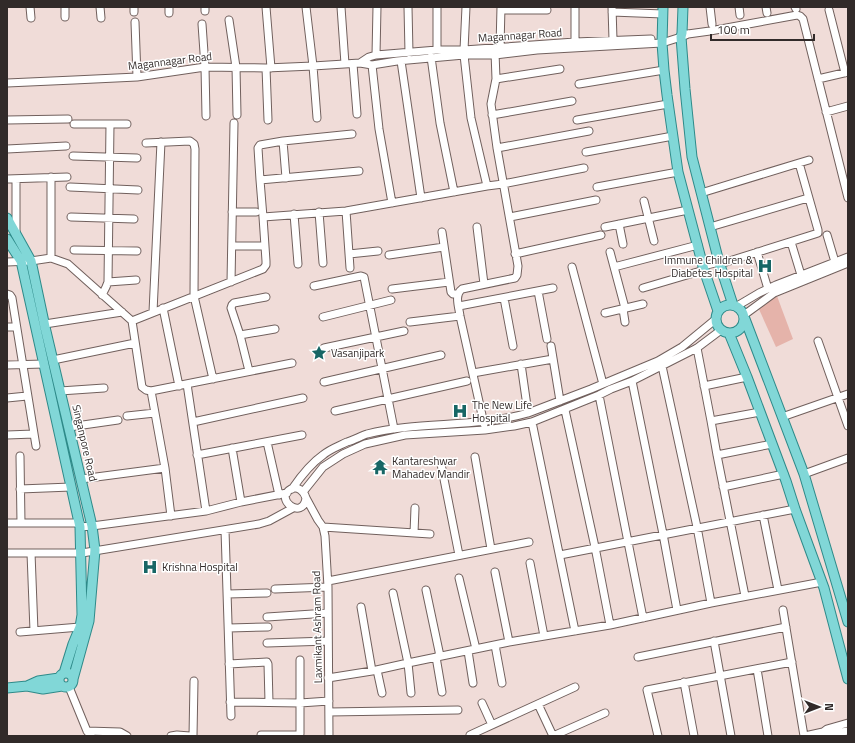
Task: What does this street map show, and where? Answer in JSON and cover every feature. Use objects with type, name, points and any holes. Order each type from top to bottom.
[{"type":"main road","points":[[683,7],[685,89],[692,157],[719,263],[735,306]]},
{"type":"main road","points":[[663,11],[662,40],[664,70],[678,172],[717,315],[718,325],[725,332],[747,377],[784,474],[795,509],[822,582],[848,679]]},
{"type":"main road","name":"Singanpore Road","points":[[7,218],[31,261],[92,526],[94,550],[89,621],[65,681]]},
{"type":"main road","name":"Singanpore Road","points":[[7,239],[21,261],[80,525],[82,553],[82,614],[80,627],[73,644],[65,681]]},
{"type":"main road","points":[[717,315],[722,307],[727,305],[735,306],[742,310],[804,474],[848,622]]},
{"type":"main road","points":[[725,332],[735,333],[740,330],[744,325],[744,317]]},
{"type":"main road","points":[[7,688],[27,686],[38,681],[65,681]]},
{"type":"street","points":[[30,7],[31,18]]},
{"type":"street","points":[[65,7],[65,17]]},
{"type":"street","points":[[100,7],[101,18]]},
{"type":"street","points":[[266,7],[268,120]]},
{"type":"street","points":[[306,7],[317,118]]},
{"type":"street","points":[[341,7],[344,64]]},
{"type":"street","points":[[376,55],[377,7]]},
{"type":"street","points":[[408,7],[409,53]]},
{"type":"street","points":[[437,7],[437,50]]},
{"type":"street","points":[[466,7],[464,52],[471,118],[486,186]]},
{"type":"street","points":[[575,7],[575,45]]},
{"type":"street","points":[[710,7],[712,24]]},
{"type":"street","points":[[739,7],[740,15]]},
{"type":"street","points":[[485,430],[457,298],[462,289],[515,278],[517,276],[518,266],[490,104],[496,79],[501,8],[547,10]]},
{"type":"street","points":[[613,40],[612,10],[663,11]]},
{"type":"street","points":[[818,79],[847,72],[829,10]]},
{"type":"street","points":[[662,40],[800,16],[803,19],[848,198]]},
{"type":"street","points":[[230,20],[236,67],[237,115]]},
{"type":"street","points":[[135,22],[137,77]]},
{"type":"street","points":[[202,24],[206,116]]},
{"type":"street","name":"Magannagar Road","points":[[7,83],[137,77],[205,66],[268,68],[357,63],[372,65],[464,52],[537,50],[613,40],[662,40]]},
{"type":"street","name":"Magannagar Road","points":[[575,45],[662,40]]},
{"type":"street","name":"Magannagar Road","points":[[357,63],[376,55],[437,50],[464,52]]},
{"type":"street","points":[[431,57],[440,123],[454,192]]},
{"type":"street","points":[[402,61],[421,198]]},
{"type":"street","points":[[357,63],[357,114]]},
{"type":"street","points":[[372,65],[379,129],[392,203]]},
{"type":"street","points":[[496,79],[560,69]]},
{"type":"street","points":[[579,84],[664,70]]},
{"type":"street","points":[[492,115],[572,101]]},
{"type":"street","points":[[577,120],[668,104]]},
{"type":"street","points":[[826,112],[848,106]]},
{"type":"street","points":[[7,120],[127,124]]},
{"type":"street","points":[[231,282],[234,123]]},
{"type":"street","points":[[102,295],[108,282],[110,124]]},
{"type":"street","points":[[497,148],[589,131]]},
{"type":"street","points":[[132,321],[263,269],[266,265],[258,148],[260,145],[283,141],[352,134]]},
{"type":"street","points":[[586,152],[673,136]]},
{"type":"street","points":[[283,141],[286,178]]},
{"type":"street","points":[[153,312],[161,142]]},
{"type":"street","points":[[146,143],[190,142],[194,144],[194,296],[213,379]]},
{"type":"street","points":[[7,149],[66,146]]},
{"type":"street","points":[[73,156],[137,158]]},
{"type":"street","points":[[701,193],[809,160]]},
{"type":"street","points":[[643,288],[818,233],[799,163]]},
{"type":"street","points":[[840,166],[848,164]]},
{"type":"street","points":[[263,217],[346,210],[392,203],[503,184],[584,168]]},
{"type":"street","points":[[260,180],[359,171]]},
{"type":"street","points":[[598,187],[678,172]]},
{"type":"street","points":[[7,179],[67,176]]},
{"type":"street","points":[[51,177],[51,258]]},
{"type":"street","points":[[16,179],[16,234]]},
{"type":"street","points":[[70,187],[138,190]]},
{"type":"street","points":[[710,227],[808,198]]},
{"type":"street","points":[[510,217],[596,200]]},
{"type":"street","points":[[644,201],[654,241]]},
{"type":"street","points":[[346,210],[350,268]]},
{"type":"street","points":[[605,228],[688,210]]},
{"type":"street","points":[[232,212],[256,212]]},
{"type":"street","points":[[320,212],[324,264]]},
{"type":"street","points":[[294,214],[298,264]]},
{"type":"street","points":[[71,217],[134,219]]},
{"type":"street","points":[[619,224],[623,244]]},
{"type":"street","points":[[477,227],[484,284]]},
{"type":"street","points":[[442,232],[451,293],[458,294]]},
{"type":"street","points":[[827,234],[835,262]]},
{"type":"street","points":[[516,254],[601,235]]},
{"type":"street","points":[[791,242],[801,275]]},
{"type":"street","points":[[614,267],[698,245]]},
{"type":"street","points":[[232,246],[265,246]]},
{"type":"street","points":[[389,255],[444,247]]},
{"type":"street","points":[[74,250],[137,251]]},
{"type":"street","points":[[349,254],[378,251]]},
{"type":"street","points":[[610,252],[624,309],[625,322]]},
{"type":"street","points":[[757,252],[768,289]]},
{"type":"street","points":[[735,306],[768,289],[848,257]]},
{"type":"street","points":[[7,262],[51,258],[68,264],[132,321],[142,387],[146,390],[151,391],[179,386],[292,363]]},
{"type":"street","points":[[744,317],[774,293],[848,263]]},
{"type":"street","points":[[572,267],[603,384]]},
{"type":"street","points":[[314,286],[361,276],[364,277],[394,429]]},
{"type":"street","points":[[108,282],[136,280]]},
{"type":"street","points":[[392,289],[449,282]]},
{"type":"street","points":[[459,306],[553,288]]},
{"type":"street","points":[[538,291],[547,339]]},
{"type":"street","points":[[7,294],[12,298],[36,446]]},
{"type":"street","points":[[249,371],[240,335],[231,308],[234,303],[266,297]]},
{"type":"street","points":[[504,298],[513,346]]},
{"type":"street","points":[[323,317],[391,300]]},
{"type":"street","points":[[605,313],[643,304]]},
{"type":"street","points":[[163,308],[179,386]]},
{"type":"street","points":[[45,324],[122,312]]},
{"type":"street","points":[[293,508],[289,506],[286,501],[286,495],[307,469],[323,454],[330,450],[366,435],[394,429],[484,421],[518,416],[560,402],[658,361],[682,347],[717,315]]},
{"type":"street","points":[[410,322],[460,316]]},
{"type":"street","points":[[7,327],[16,327]]},
{"type":"street","points":[[240,335],[275,329]]},
{"type":"street","points":[[324,348],[404,331]]},
{"type":"street","points":[[304,495],[323,467],[343,454],[365,444],[405,436],[485,430],[532,422],[565,410],[632,381],[725,332]]},
{"type":"street","points":[[818,341],[848,426]]},
{"type":"street","points":[[53,360],[136,343]]},
{"type":"street","points":[[551,346],[560,402]]},
{"type":"street","points":[[697,348],[745,596]]},
{"type":"street","points":[[324,382],[441,355]]},
{"type":"street","points":[[473,372],[553,359]]},
{"type":"street","points":[[7,365],[44,364]]},
{"type":"street","points":[[520,364],[528,413]]},
{"type":"street","points":[[662,366],[697,527],[711,603]]},
{"type":"street","points":[[704,386],[747,377]]},
{"type":"street","points":[[335,411],[467,381]]},
{"type":"street","points":[[632,381],[677,610]]},
{"type":"street","points":[[187,384],[206,511]]},
{"type":"street","points":[[60,391],[104,388]]},
{"type":"street","points":[[151,391],[165,468],[171,516]]},
{"type":"street","points":[[782,417],[848,394]]},
{"type":"street","points":[[7,398],[27,396]]},
{"type":"street","points":[[599,396],[643,618]]},
{"type":"street","points":[[193,422],[303,398]]},
{"type":"street","points":[[565,410],[595,547],[610,625]]},
{"type":"street","points":[[711,421],[760,412]]},
{"type":"street","points":[[127,416],[155,413]]},
{"type":"street","points":[[69,427],[118,420]]},
{"type":"street","points":[[532,422],[575,631]]},
{"type":"street","points":[[7,435],[34,434]]},
{"type":"street","points":[[197,455],[302,435]]},
{"type":"street","points":[[267,442],[279,495]]},
{"type":"street","points":[[717,455],[772,444]]},
{"type":"street","points":[[232,448],[242,502]]},
{"type":"street","points":[[20,456],[21,523]]},
{"type":"street","points":[[475,457],[492,549]]},
{"type":"street","points":[[804,474],[848,458]]},
{"type":"street","points":[[441,464],[459,555]]},
{"type":"street","points":[[81,479],[165,468]]},
{"type":"street","points":[[723,487],[784,474]]},
{"type":"street","points":[[20,488],[71,487]]},
{"type":"street","points":[[7,523],[92,526],[206,511],[279,495],[298,488],[304,495],[305,500],[302,506],[293,508],[265,522],[225,530],[82,553],[7,553]]},
{"type":"street","name":"Laxmikant Ashram Road","points":[[304,495],[323,527],[325,536],[328,584],[329,736]]},
{"type":"street","name":"Laxmikant Ashram Road","points":[[302,506],[318,520]]},
{"type":"street","points":[[414,533],[415,508]]},
{"type":"street","points":[[560,555],[795,509]]},
{"type":"street","points":[[763,515],[778,590]]},
{"type":"street","points":[[323,527],[430,534]]},
{"type":"street","points":[[225,530],[231,716]]},
{"type":"street","points":[[275,589],[328,584],[459,555],[529,542]]},
{"type":"street","points":[[31,553],[34,631]]},
{"type":"street","points":[[530,563],[544,636]]},
{"type":"street","points":[[495,572],[509,642]]},
{"type":"street","points":[[459,578],[476,649]]},
{"type":"street","points":[[328,678],[509,642],[610,625],[745,596],[822,582]]},
{"type":"street","points":[[426,590],[438,657],[442,692]]},
{"type":"street","points":[[228,594],[266,593]]},
{"type":"street","points":[[393,593],[408,663],[411,693]]},
{"type":"street","points":[[361,607],[374,670],[382,693]]},
{"type":"street","points":[[783,610],[804,736],[848,731]]},
{"type":"street","points":[[267,617],[328,613]]},
{"type":"street","points":[[20,632],[80,627]]},
{"type":"street","points":[[229,628],[268,627]]},
{"type":"street","points":[[638,656],[786,627]]},
{"type":"street","points":[[267,642],[328,641]]},
{"type":"street","points":[[714,641],[731,736]]},
{"type":"street","points":[[495,645],[502,684]]},
{"type":"street","points":[[468,651],[473,684]]},
{"type":"street","points":[[261,735],[300,734],[300,660]]},
{"type":"street","points":[[229,664],[267,662],[269,702]]},
{"type":"street","points":[[658,736],[647,690],[792,662]]},
{"type":"street","points":[[757,669],[768,736]]},
{"type":"street","points":[[65,681],[89,733],[120,732],[127,736]]},
{"type":"street","points":[[194,681],[194,736]]},
{"type":"street","points":[[684,682],[694,736]]},
{"type":"street","points":[[470,735],[575,687]]},
{"type":"street","points":[[230,702],[328,702]]},
{"type":"street","points":[[482,703],[492,725]]},
{"type":"street","points":[[538,704],[553,736],[605,712]]},
{"type":"street","points":[[329,712],[458,710]]},
{"type":"street","points":[[821,734],[827,729],[848,723]]},
{"type":"street","points":[[171,736],[190,736]]},
{"type":"shaded area","points":[[777,296],[793,339],[776,347],[758,307]]},
{"type":"place","name":"Immune Children & Diabetes Hospital","points":[[765,266]]},
{"type":"place","name":"Vasanjipark","points":[[319,353]]},
{"type":"place","name":"The New Life Hospital","points":[[460,411]]},
{"type":"place","name":"Kantareshwar Mahadev Mandir","points":[[380,467]]},
{"type":"place","name":"Krishna Hospital","points":[[150,567]]}]
